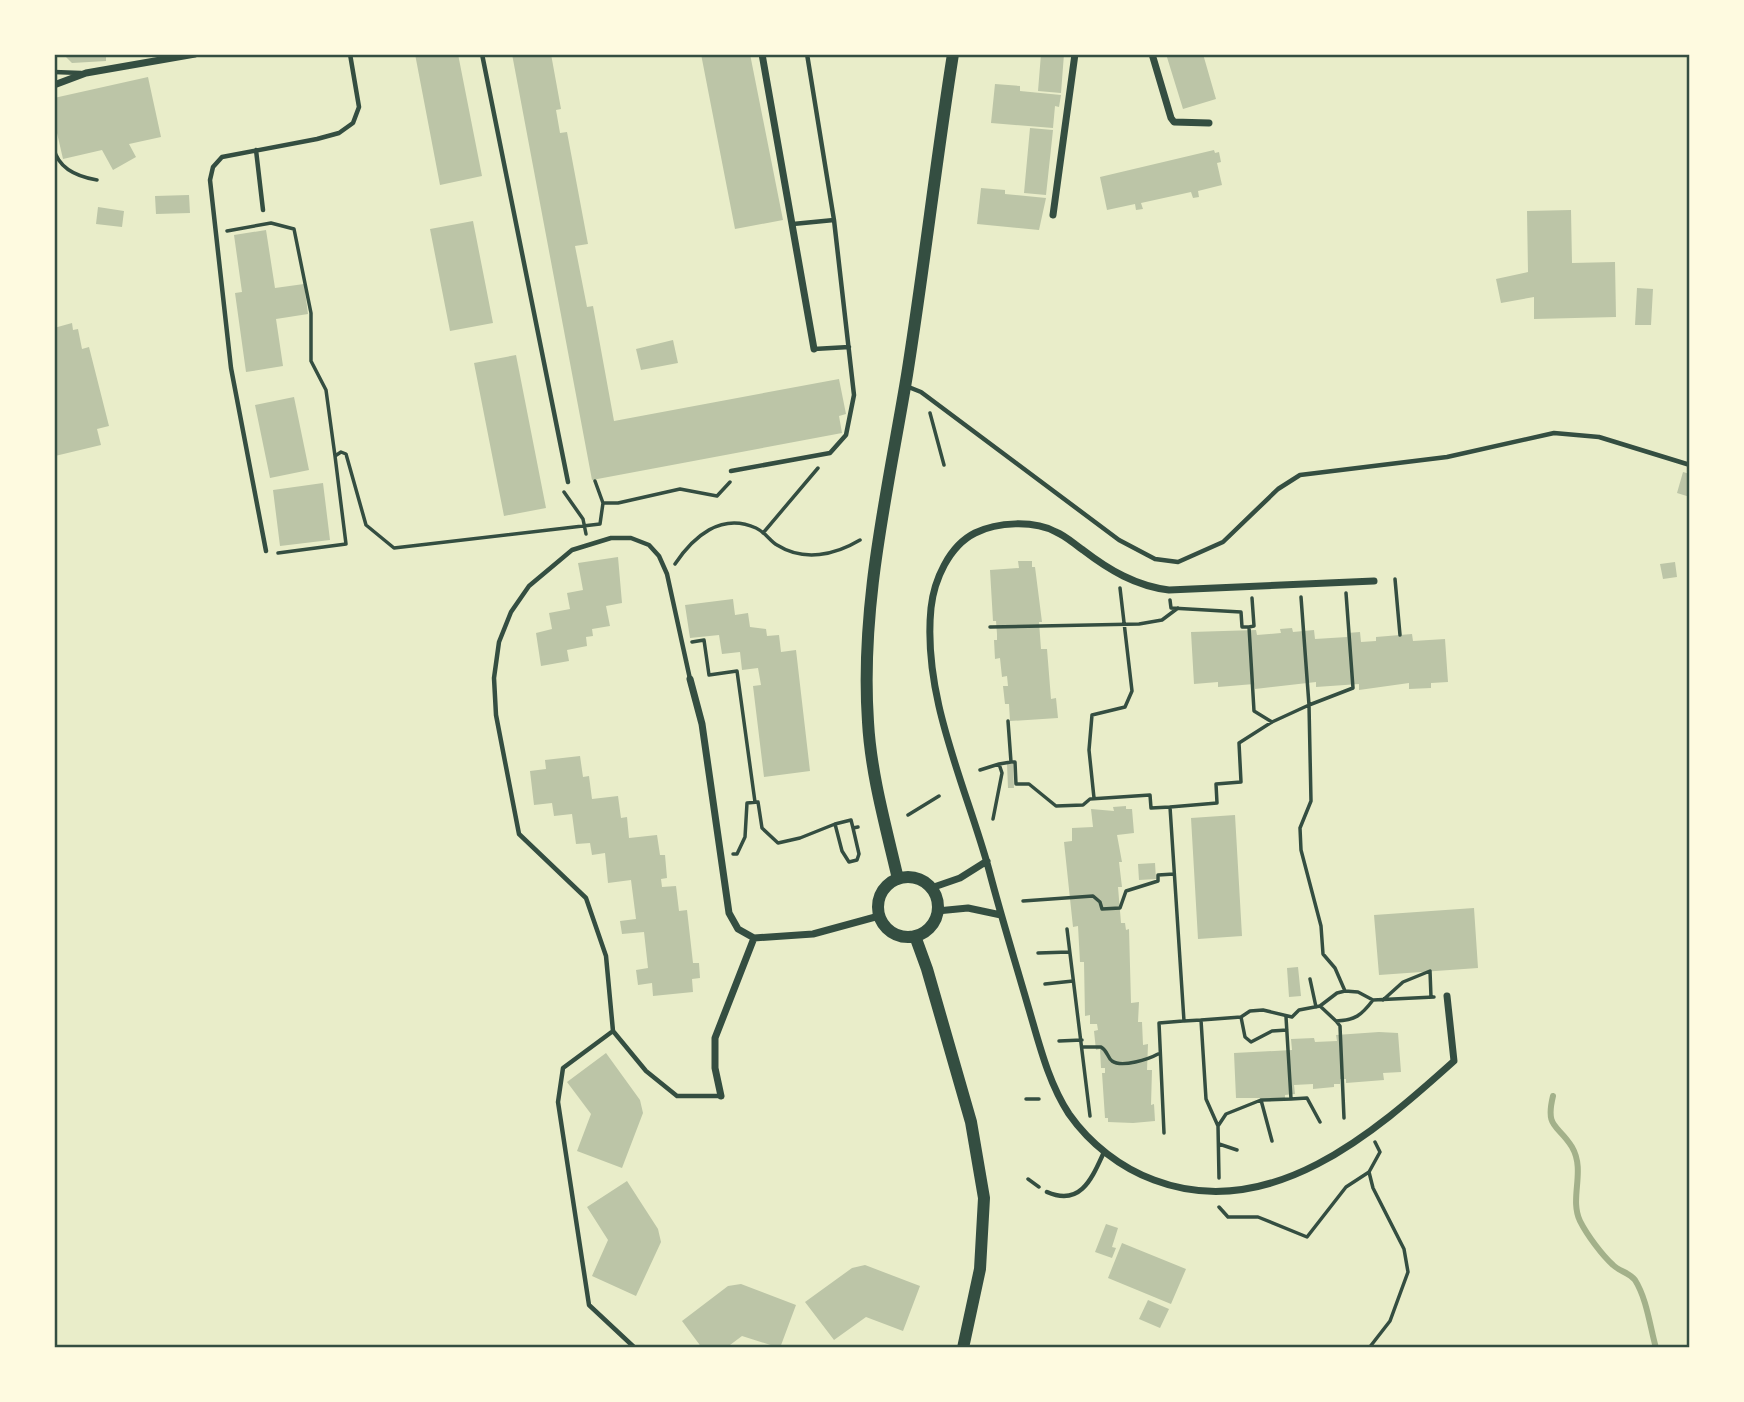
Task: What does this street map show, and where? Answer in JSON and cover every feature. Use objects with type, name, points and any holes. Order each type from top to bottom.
[{"type":"main road","points":[[898,878],[876,788],[869,735],[867,654],[880,529],[905,386],[953,54]]},
{"type":"main road","points":[[898,878],[916,878],[931,888],[937,911],[930,927],[915,936],[897,935],[889,931],[877,908],[883,890],[898,878]]},
{"type":"main road","points":[[915,936],[928,969],[971,1122],[985,1198],[980,1269],[963,1348]]},
{"type":"street","points":[[54,85],[86,73],[195,54]]},
{"type":"street","points":[[762,54],[814,349]]},
{"type":"street","points":[[1053,215],[1075,54]]},
{"type":"street","points":[[1152,54],[1174,122],[1209,123]]},
{"type":"street","points":[[1374,581],[1169,590],[1148,588],[1118,574],[1055,531],[1012,523],[974,533],[945,559],[931,606],[933,663],[946,734],[1047,1070],[1070,1115],[1104,1151],[1130,1172],[1164,1184],[1219,1193],[1276,1181],[1304,1170],[1369,1133],[1454,1061],[1447,996]]},
{"type":"street","points":[[690,679],[704,737],[729,913],[738,929],[754,938],[813,934],[879,916]]},
{"type":"street","points":[[931,888],[960,878],[986,861]]},
{"type":"street","points":[[937,911],[984,909],[1001,915]]},
{"type":"street","points":[[721,1096],[715,1069],[715,1038],[754,938]]},
{"type":"lane","points":[[266,551],[231,368],[210,180],[213,167],[222,157],[339,133],[353,123],[359,107],[350,54]]},
{"type":"lane","points":[[482,54],[568,482]]},
{"type":"lane","points":[[731,471],[830,453],[846,435],[854,395],[834,220],[807,54]]},
{"type":"lane","points":[[54,72],[86,73]]},
{"type":"lane","points":[[256,150],[263,210]]},
{"type":"lane","points":[[793,224],[834,220]]},
{"type":"lane","points":[[814,349],[849,347]]},
{"type":"lane","points":[[905,386],[926,395],[1119,540],[1156,559],[1178,562],[1223,542],[1278,489],[1300,475],[1447,457],[1554,433],[1599,437],[1690,465]]},
{"type":"lane","points":[[690,679],[667,574],[659,556],[649,545],[631,538],[589,543],[550,566],[529,586],[511,612],[499,642],[494,678],[496,715],[519,834],[586,898],[606,956],[613,1031],[646,1071],[677,1096],[721,1096]]},
{"type":"lane","points":[[613,1031],[564,1068],[558,1102],[589,1306],[635,1348]]},
{"type":"lane","points":[[1047,1192],[1056,1196],[1074,1195],[1093,1180],[1104,1151]]},
{"type":"path","points":[[54,149],[56,156],[75,176],[97,180]]},
{"type":"path","points":[[216,233],[271,223],[294,229],[311,313],[312,361],[326,390],[346,544],[271,554],[266,551]]},
{"type":"path","points":[[926,395],[944,465]]},
{"type":"path","points":[[335,456],[341,452],[346,454],[366,525],[394,548],[600,524],[603,503],[596,481]]},
{"type":"path","points":[[763,533],[830,453]]},
{"type":"path","points":[[603,503],[618,503],[680,489],[717,496],[730,483],[731,471]]},
{"type":"path","points":[[563,491],[584,526],[589,543]]},
{"type":"path","points":[[667,574],[688,545],[713,527],[745,525],[763,533],[777,545],[810,555],[835,554],[860,540]]},
{"type":"path","points":[[1094,798],[1090,750],[1092,715],[1125,707],[1132,691],[1118,574]]},
{"type":"path","points":[[1395,579],[1400,635]]},
{"type":"path","points":[[980,769],[1015,762],[1016,784],[1029,784],[1056,806],[1083,805],[1094,798],[1150,795],[1151,808],[1217,803],[1216,784],[1241,782],[1238,743],[1272,722],[1353,688],[1345,582]]},
{"type":"path","points":[[1300,584],[1309,705],[1311,801],[1300,828],[1301,850],[1321,926],[1323,954],[1335,968],[1345,991]]},
{"type":"path","points":[[1169,590],[1171,608],[1241,612],[1242,627],[1249,627],[1254,626],[1251,587]]},
{"type":"path","points":[[990,627],[1124,624],[1161,620],[1173,615],[1178,608]]},
{"type":"path","points":[[1249,627],[1254,711],[1272,722]]},
{"type":"path","points":[[682,643],[704,640],[709,675],[737,671],[755,802],[758,802],[765,834],[778,843],[800,838],[835,824],[851,820],[859,854],[857,860],[849,862],[842,851],[835,824]]},
{"type":"path","points":[[1008,721],[1011,762]]},
{"type":"path","points":[[993,819],[1002,773],[999,764]]},
{"type":"path","points":[[908,815],[939,796]]},
{"type":"path","points":[[733,854],[737,854],[745,837],[747,803],[755,802]]},
{"type":"path","points":[[1170,807],[1184,1021]]},
{"type":"path","points":[[853,828],[859,827]]},
{"type":"path","points":[[1023,901],[1093,896],[1100,902],[1102,909],[1120,908],[1126,891],[1158,881],[1158,875],[1174,874]]},
{"type":"path","points":[[1067,929],[1090,1116]]},
{"type":"path","points":[[1038,953],[1069,952]]},
{"type":"path","points":[[1383,1000],[1403,982],[1430,971],[1431,997]]},
{"type":"path","points":[[1310,979],[1318,1007],[1340,1026],[1344,1118]]},
{"type":"path","points":[[1045,984],[1073,981]]},
{"type":"path","points":[[1164,1133],[1158,1054],[1159,1023],[1241,1017],[1250,1011],[1263,1010],[1286,1017],[1299,1010],[1318,1007],[1337,993],[1345,991],[1357,992],[1373,1000],[1447,996]]},
{"type":"path","points":[[1336,1021],[1356,1019],[1373,1000]]},
{"type":"path","points":[[1241,1017],[1245,1037],[1251,1042],[1272,1031],[1287,1030]]},
{"type":"path","points":[[1286,1017],[1291,1099]]},
{"type":"path","points":[[1201,1020],[1206,1100],[1218,1126],[1219,1180]]},
{"type":"path","points":[[1059,1041],[1082,1040]]},
{"type":"path","points":[[1083,1047],[1101,1047],[1112,1061],[1117,1062],[1147,1059],[1158,1054]]},
{"type":"path","points":[[1218,1126],[1226,1114],[1261,1100],[1307,1098],[1320,1122]]},
{"type":"path","points":[[1026,1099],[1039,1099]]},
{"type":"path","points":[[1261,1100],[1272,1141]]},
{"type":"path","points":[[1219,1206],[1228,1217],[1258,1217],[1307,1237],[1346,1187],[1369,1172],[1380,1153],[1369,1133]]},
{"type":"path","points":[[1219,1144],[1237,1150]]},
{"type":"path","points":[[1369,1172],[1373,1188],[1405,1250],[1408,1272],[1390,1321],[1369,1348]]},
{"type":"building","points":[[63,54],[106,54],[106,61],[72,63]]},
{"type":"building","points":[[415,54],[458,54],[482,176],[440,185]]},
{"type":"building","points":[[512,54],[551,54],[561,109],[556,110],[560,133],[567,132],[588,244],[575,246],[587,307],[593,306],[614,421],[839,379],[846,414],[839,416],[842,433],[592,480]]},
{"type":"building","points":[[701,54],[750,54],[783,220],[735,229]]},
{"type":"building","points":[[1041,54],[1064,54],[1061,93],[1038,91]]},
{"type":"building","points":[[1166,54],[1203,54],[1216,99],[1183,109]]},
{"type":"building","points":[[148,77],[161,137],[129,144],[136,157],[113,170],[102,150],[63,159],[54,120],[54,98]]},
{"type":"building","points":[[995,84],[1020,86],[1020,91],[1061,95],[1059,107],[1055,106],[1053,128],[991,123]]},
{"type":"building","points":[[1030,128],[1053,130],[1046,195],[1024,193]]},
{"type":"building","points":[[1214,150],[1215,153],[1219,152],[1221,162],[1217,163],[1222,185],[1198,191],[1199,197],[1193,198],[1191,192],[1141,203],[1143,209],[1136,210],[1135,204],[1107,210],[1100,177]]},
{"type":"building","points":[[981,188],[1005,190],[1005,194],[1046,198],[1039,230],[977,224]]},
{"type":"building","points":[[189,195],[190,213],[156,214],[155,196]]},
{"type":"building","points":[[98,207],[124,211],[122,227],[96,224]]},
{"type":"building","points":[[1571,210],[1572,263],[1615,262],[1616,317],[1534,319],[1534,297],[1501,303],[1496,279],[1528,272],[1527,211]]},
{"type":"building","points":[[473,221],[493,323],[450,331],[430,229]]},
{"type":"building","points":[[266,230],[275,288],[304,284],[308,314],[276,319],[283,366],[246,372],[235,293],[242,292],[234,235]]},
{"type":"building","points":[[1637,288],[1653,289],[1651,325],[1635,325]]},
{"type":"building","points":[[72,323],[73,330],[78,329],[82,349],[89,347],[109,426],[97,429],[101,445],[55,456],[54,328]]},
{"type":"building","points":[[673,340],[678,363],[641,370],[636,349]]},
{"type":"building","points":[[516,355],[546,508],[504,516],[474,363]]},
{"type":"building","points":[[294,397],[309,470],[270,478],[255,405]]},
{"type":"building","points":[[1683,472],[1690,474],[1690,497],[1677,493]]},
{"type":"building","points":[[323,483],[330,540],[280,546],[273,490]]},
{"type":"building","points":[[618,557],[622,603],[606,606],[610,626],[592,629],[593,636],[586,637],[587,646],[567,650],[569,661],[541,666],[536,633],[552,629],[549,613],[570,609],[567,593],[583,590],[578,563]]},
{"type":"building","points":[[1018,561],[1032,561],[1032,567],[1035,567],[1042,622],[1039,622],[1041,649],[1047,649],[1051,699],[1056,698],[1058,718],[1010,721],[1009,704],[1005,704],[1003,686],[1008,686],[1007,676],[1002,677],[1000,658],[995,659],[994,640],[997,640],[997,634],[996,621],[993,621],[990,570],[1019,568]]},
{"type":"building","points":[[1675,562],[1677,577],[1663,579],[1660,564]]},
{"type":"building","points":[[733,599],[735,615],[748,613],[750,627],[766,629],[767,636],[779,635],[781,652],[796,650],[810,771],[764,777],[753,686],[761,685],[758,668],[742,670],[740,652],[722,654],[719,635],[690,638],[685,605]]},
{"type":"building","points":[[1292,628],[1293,632],[1314,630],[1315,639],[1347,637],[1347,633],[1360,632],[1361,642],[1376,641],[1376,637],[1412,634],[1413,641],[1445,639],[1448,682],[1431,683],[1431,688],[1409,689],[1409,683],[1359,690],[1359,684],[1316,687],[1316,682],[1255,689],[1254,684],[1218,687],[1218,682],[1194,684],[1191,632],[1256,630],[1257,635],[1281,633],[1280,629]]},
{"type":"building","points":[[580,756],[583,777],[589,776],[592,799],[618,796],[621,818],[627,817],[629,838],[657,835],[660,855],[665,855],[667,878],[661,879],[662,887],[676,886],[679,911],[687,910],[693,963],[699,963],[700,978],[692,979],[693,992],[653,996],[652,983],[638,985],[636,970],[648,968],[644,932],[622,934],[620,921],[636,919],[631,880],[608,883],[605,853],[592,855],[590,843],[576,844],[572,814],[554,816],[552,803],[534,805],[530,771],[546,769],[545,760]]},
{"type":"building","points":[[1007,764],[1013,764],[1014,788],[1008,788]]},
{"type":"building","points":[[1126,806],[1126,809],[1132,809],[1134,833],[1117,835],[1122,862],[1119,862],[1122,887],[1118,887],[1121,923],[1125,923],[1126,930],[1129,929],[1131,1003],[1139,1002],[1138,1022],[1142,1022],[1143,1045],[1148,1044],[1147,1070],[1152,1070],[1151,1105],[1154,1104],[1155,1121],[1133,1123],[1108,1122],[1108,1118],[1105,1118],[1102,1073],[1105,1073],[1105,1068],[1101,1068],[1100,1049],[1096,1050],[1094,1031],[1098,1030],[1097,1024],[1090,1024],[1090,1015],[1085,1016],[1084,962],[1080,962],[1078,926],[1073,927],[1064,842],[1072,841],[1072,828],[1093,827],[1091,809],[1114,811],[1113,807]]},
{"type":"building","points":[[1235,815],[1242,936],[1198,939],[1191,818]]},
{"type":"building","points":[[1155,863],[1156,879],[1139,880],[1138,864]]},
{"type":"building","points":[[1474,908],[1478,968],[1379,975],[1374,915]]},
{"type":"building","points":[[1298,967],[1301,996],[1289,997],[1287,968]]},
{"type":"building","points":[[1398,1033],[1401,1072],[1383,1073],[1384,1080],[1346,1083],[1346,1079],[1340,1079],[1340,1084],[1334,1084],[1334,1087],[1313,1089],[1313,1084],[1294,1085],[1295,1094],[1285,1095],[1285,1098],[1236,1098],[1234,1053],[1292,1050],[1291,1039],[1337,1041],[1336,1035]]},
{"type":"building","points":[[606,1053],[640,1100],[643,1113],[622,1168],[577,1151],[591,1114],[567,1082]]},
{"type":"building","points":[[627,1181],[658,1229],[661,1242],[636,1296],[592,1276],[608,1240],[587,1207]]},
{"type":"building","points":[[1106,1224],[1118,1228],[1112,1247],[1116,1248],[1112,1258],[1095,1252]]},
{"type":"building","points":[[1122,1243],[1186,1269],[1171,1304],[1108,1278]]},
{"type":"building","points":[[865,1265],[920,1286],[903,1331],[866,1317],[834,1340],[805,1302],[852,1268]]},
{"type":"building","points":[[741,1284],[796,1305],[780,1348],[742,1336],[726,1348],[702,1348],[682,1321],[728,1286]]},
{"type":"building","points":[[1148,1300],[1169,1309],[1160,1328],[1139,1319]]},
{"type":"waterway","points":[[1553,1096],[1552,1121],[1572,1147],[1578,1165],[1576,1203],[1580,1221],[1609,1261],[1635,1280],[1645,1304],[1656,1348]]}]
